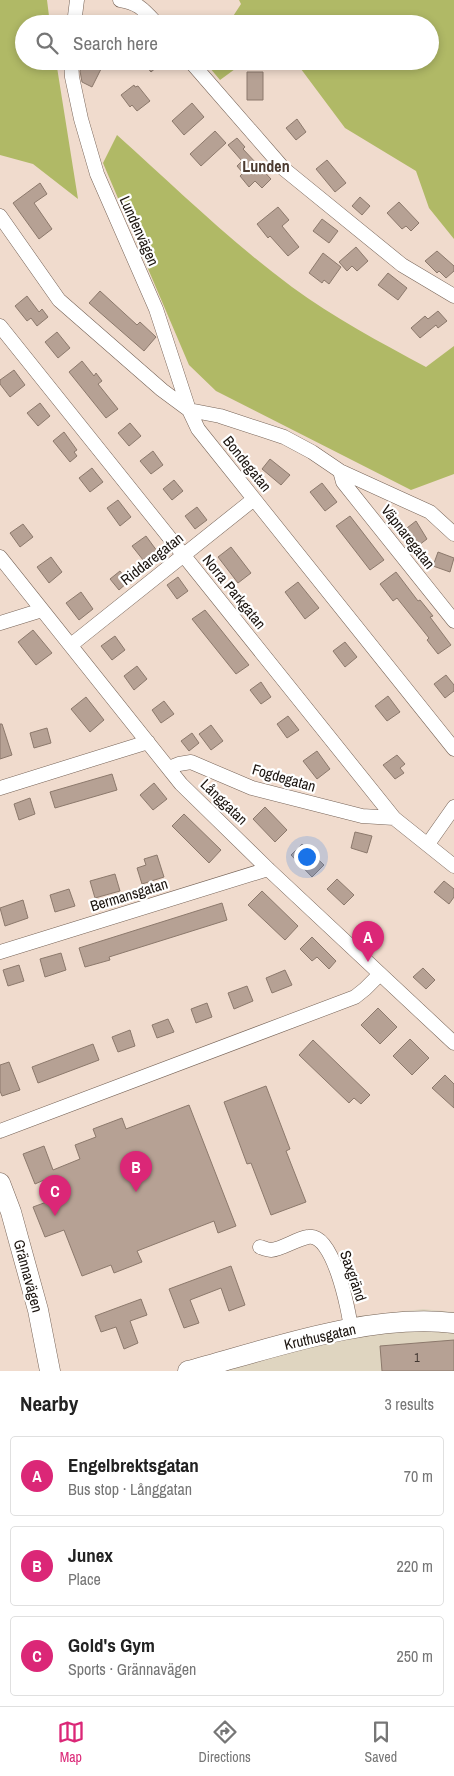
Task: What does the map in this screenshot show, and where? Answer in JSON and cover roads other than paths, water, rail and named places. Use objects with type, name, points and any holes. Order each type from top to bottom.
[{"type":"main road","name":"Grännavägen","points":[[0,1183],[11,1212],[38,1310],[50,1371]]},
{"type":"main road","name":"Kruthusgatan","points":[[188,1371],[285,1344],[351,1329],[400,1322],[454,1323]]},
{"type":"street","points":[[75,15],[77,0]]},
{"type":"street","points":[[120,0],[132,2],[149,15]]},
{"type":"street","name":"Lundenvägen","points":[[72,70],[82,120],[97,174],[156,309],[189,410]]},
{"type":"street","points":[[198,70],[284,169],[402,265],[454,296]]},
{"type":"street","name":"Bondegatan","points":[[0,216],[59,300],[162,390],[189,410],[198,429],[454,749]]},
{"type":"street","name":"Norra Parkgatan","points":[[0,326],[394,818],[454,866]]},
{"type":"street","name":"Väpnaregatan","points":[[189,410],[220,416],[284,437],[312,452],[340,471],[430,512],[454,534]]},
{"type":"street","name":"Väpnaregatan","points":[[340,471],[343,482],[454,621]]},
{"type":"street","name":"Riddaregatan","points":[[70,645],[254,499]]},
{"type":"street","name":"Långgatan","points":[[0,557],[181,784],[268,869],[454,1043]]},
{"type":"street","points":[[0,623],[42,610]]},
{"type":"street","points":[[0,788],[148,742]]},
{"type":"street","name":"Fogdegatan","points":[[169,768],[191,762],[252,788],[362,816],[394,818]]},
{"type":"street","points":[[428,844],[454,807]]},
{"type":"street","name":"Bermansgatan","points":[[0,952],[268,869]]},
{"type":"street","points":[[0,1131],[355,997],[366,989],[380,974]]},
{"type":"street","name":"Saxgränd","points":[[260,1247],[271,1250],[309,1236],[320,1239],[328,1251],[343,1290],[351,1329]]},
{"type":"place","name":"Engelbrektsgatan","points":[[368,962]]},
{"type":"place","name":"Junex","points":[[136,1192]]},
{"type":"place","name":"Gold's Gym","points":[[55,1216]]},
{"type":"district","name":"Lunden","points":[[266,166]]}]
